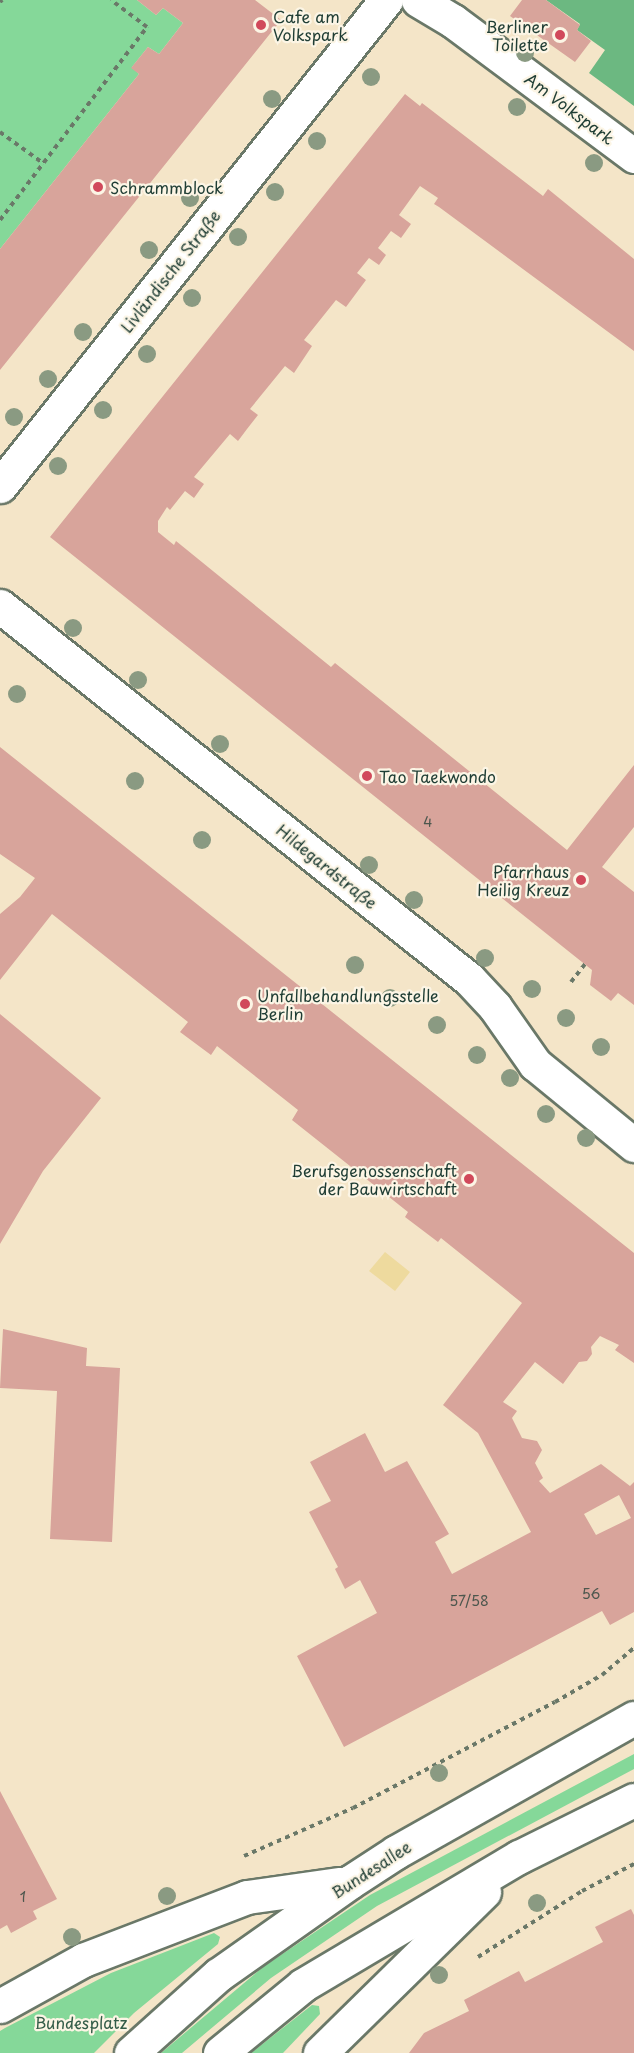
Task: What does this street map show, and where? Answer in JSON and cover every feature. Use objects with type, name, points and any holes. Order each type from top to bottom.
[{"type":"main road","name":"Livländische Straße","points":[[0,486],[386,0]]},
{"type":"main road","name":"Am Volkspark","points":[[418,0],[453,21],[634,156]]},
{"type":"main road","name":"Hildegardstraße","points":[[0,606],[469,979],[495,1007],[535,1064],[634,1145]]},
{"type":"main road","name":"Bundesallee","points":[[130,2053],[218,1976],[350,1882],[396,1852],[634,1718]]},
{"type":"main road","points":[[220,2053],[303,1985],[519,1857],[634,1800]]},
{"type":"main road","points":[[320,2053],[519,1857]]},
{"type":"main road","points":[[0,2006],[83,1960],[247,1897],[350,1882]]},
{"type":"path","points":[[0,220],[147,27],[111,0]]},
{"type":"path","points":[[0,132],[44,164]]},
{"type":"path","points":[[571,982],[585,964]]},
{"type":"path","points":[[232,1861],[353,1808],[513,1724],[602,1675],[634,1648]]},
{"type":"path","points":[[469,1964],[582,1890],[634,1864]]},
{"type":"green space","points":[[0,0],[137,0],[156,15],[163,8],[183,23],[159,54],[148,47],[132,67],[139,74],[0,249]]},
{"type":"green space","points":[[546,0],[634,0],[634,106],[589,73],[605,50],[577,30],[580,24]]},
{"type":"green space","points":[[634,1754],[634,1769],[377,1906],[271,1978],[182,2053],[161,2053],[263,1967],[370,1895]]},
{"type":"green space","name":"Bundesplatz","points":[[214,1933],[220,1937],[218,1944],[134,2013],[94,2053],[0,2053],[0,2031],[5,2028],[111,1973]]},
{"type":"green space","points":[[312,2005],[319,2006],[320,2014],[283,2053],[251,2053]]},
{"type":"sand","points":[[385,1252],[410,1272],[395,1291],[369,1271]]},
{"type":"building","name":"Schrammblock","points":[[137,0],[255,0],[281,20],[0,370],[0,249],[139,74],[131,68],[148,47],[159,54],[183,23],[163,8],[156,15]]},
{"type":"building","name":"Berliner Toilette","points":[[522,0],[546,0],[580,25],[577,30],[591,41],[575,62],[510,16]]},
{"type":"building","points":[[405,94],[420,106],[422,103],[543,196],[548,189],[634,259],[634,351],[434,204],[438,198],[420,186],[399,215],[411,224],[401,238],[391,231],[378,248],[386,255],[379,265],[369,258],[357,273],[366,280],[346,307],[336,300],[304,340],[312,346],[294,373],[285,366],[250,409],[258,415],[238,441],[230,434],[194,477],[204,484],[194,498],[185,491],[170,510],[167,507],[158,521],[158,532],[174,545],[176,541],[331,667],[335,663],[567,850],[634,765],[634,827],[602,867],[634,892],[634,1005],[618,993],[611,1001],[590,985],[592,970],[50,537]]},
{"type":"building","points":[[0,747],[634,1253],[634,1363],[615,1350],[619,1345],[600,1336],[591,1347],[592,1354],[587,1361],[579,1362],[563,1384],[535,1362],[503,1402],[517,1411],[512,1418],[522,1438],[537,1441],[542,1450],[535,1463],[543,1478],[539,1481],[550,1493],[601,1464],[630,1486],[634,1482],[634,1612],[610,1625],[602,1611],[344,1747],[297,1656],[377,1613],[360,1580],[345,1589],[335,1569],[338,1567],[309,1512],[331,1501],[310,1462],[365,1433],[385,1472],[407,1461],[449,1534],[435,1542],[452,1574],[531,1532],[478,1433],[443,1405],[522,1303],[441,1238],[438,1242],[405,1217],[408,1212],[292,1120],[298,1110],[217,1046],[211,1055],[180,1032],[188,1022],[52,914],[0,980],[0,914],[20,897],[35,878],[0,854]],"holes":[[[619,1495],[631,1518],[596,1535],[584,1514]]]},
{"type":"building","points":[[0,1014],[101,1098],[43,1171],[0,1244]]},
{"type":"building","points":[[3,1329],[87,1348],[86,1366],[120,1368],[112,1542],[50,1539],[57,1391],[0,1388]]},
{"type":"building","points":[[0,1791],[57,1899],[33,1911],[37,1919],[11,1933],[7,1925],[0,1929]]},
{"type":"building","points":[[631,1909],[634,1915],[634,2053],[409,2053],[424,2033],[469,2011],[464,2000],[519,1971],[525,1982],[603,1942],[595,1927]]},
{"type":"place","name":"Cafe am Volkspark","points":[[261,25]]},
{"type":"place","name":"Berliner Toilette","points":[[560,35]]},
{"type":"place","name":"Schrammblock","points":[[98,187]]},
{"type":"place","name":"Tao Taekwondo","points":[[367,776]]},
{"type":"place","name":"Pfarrhaus Heilig Kreuz","points":[[581,880]]},
{"type":"place","name":"Unfallbehandlungsstelle Berlin","points":[[245,1004]]},
{"type":"place","name":"Berufsgenossenschaft der Bauwirtschaft","points":[[469,1179]]}]
